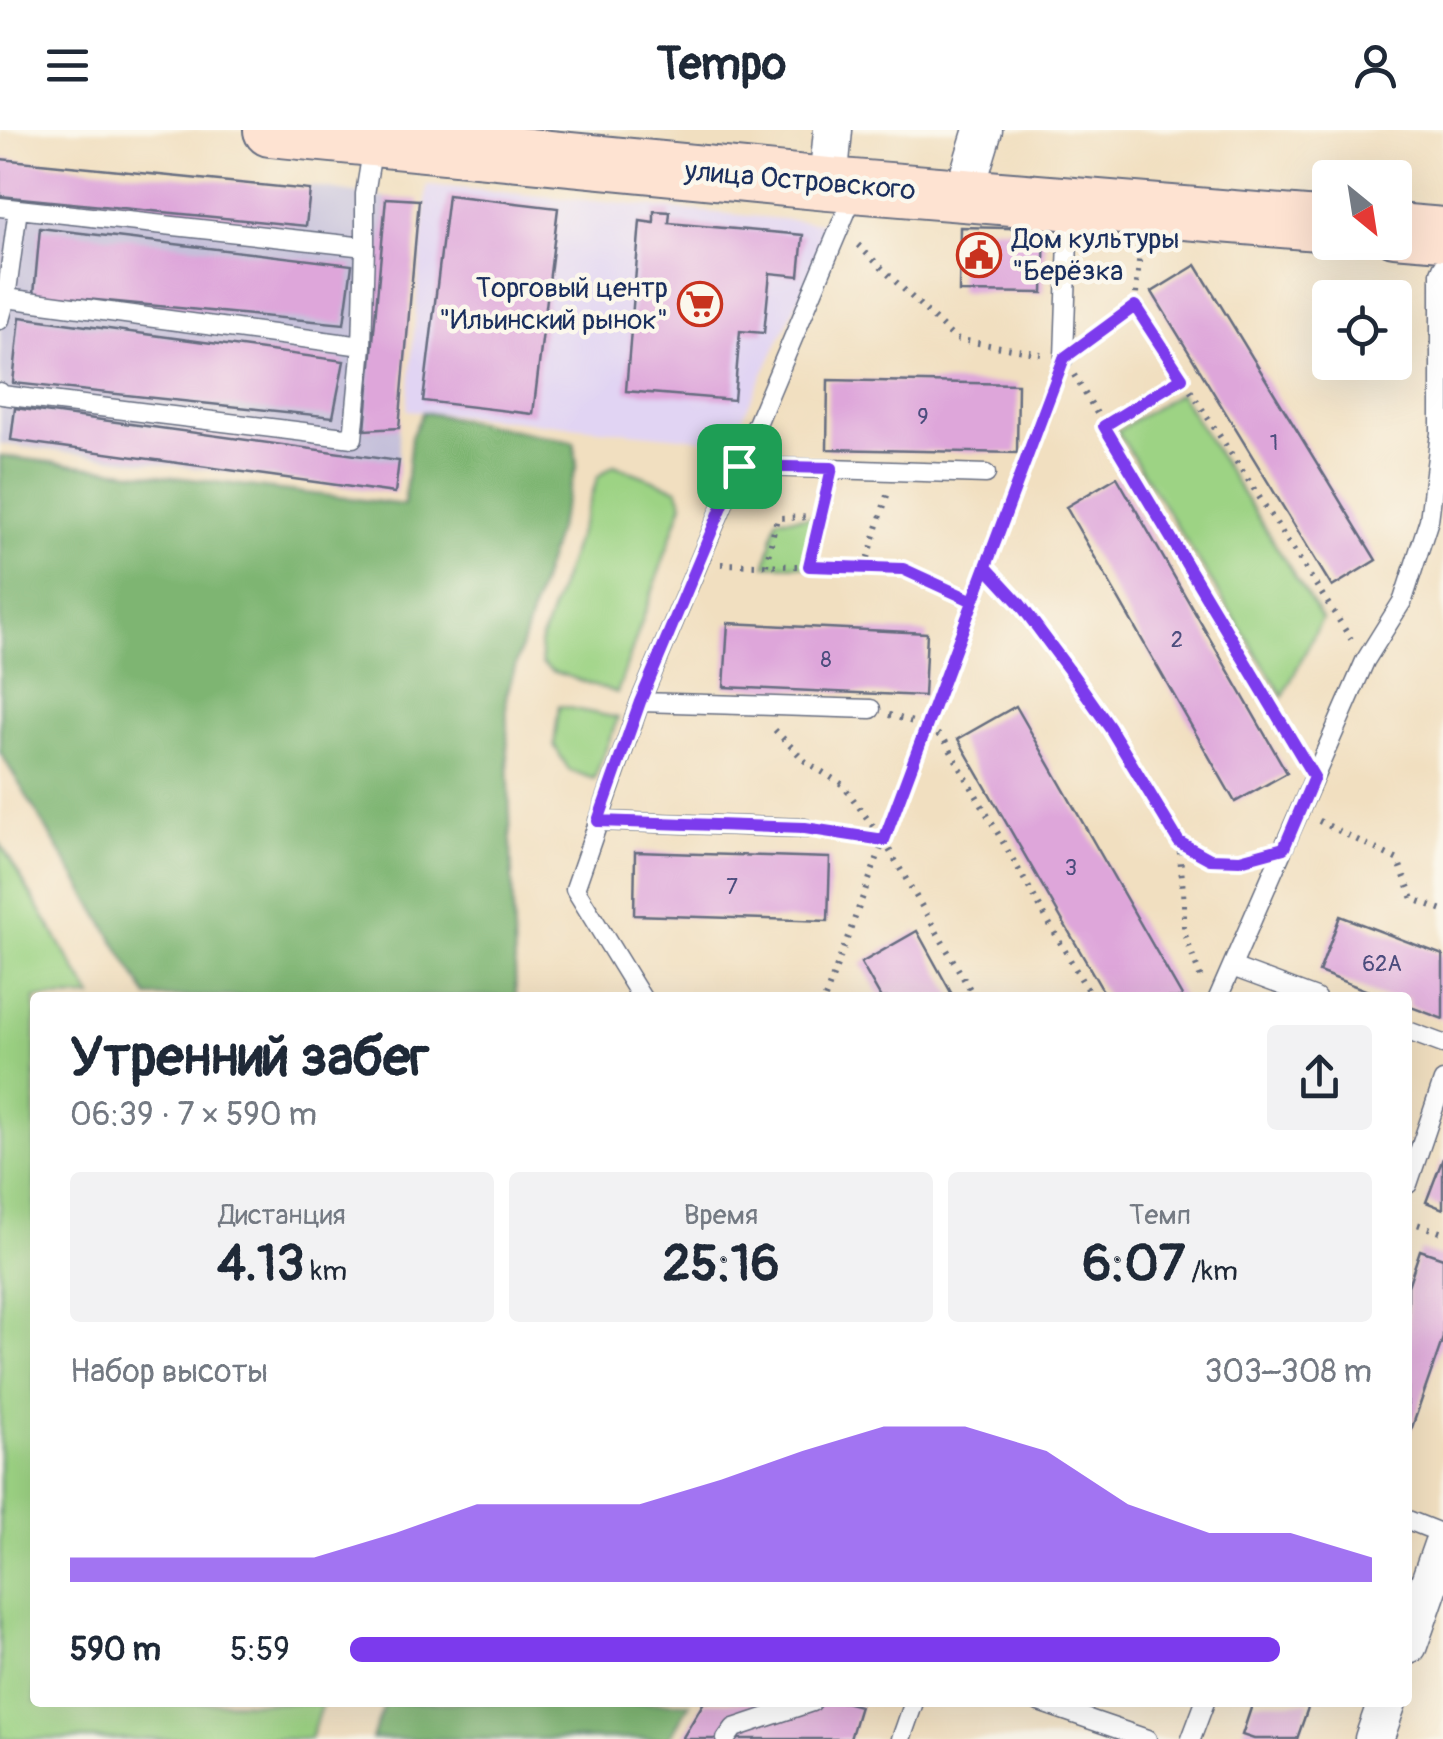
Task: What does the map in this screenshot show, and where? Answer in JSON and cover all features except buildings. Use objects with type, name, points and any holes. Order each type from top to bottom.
[{"type":"main road","name":"улица Островского","points":[[288,131],[841,199],[962,196],[1312,223]]},
{"type":"main road","points":[[1412,231],[1443,234]]},
{"type":"street","points":[[832,130],[841,199]]},
{"type":"street","points":[[962,196],[983,130]]},
{"type":"street","points":[[1412,1633],[1443,1544]]},
{"type":"street","points":[[1374,1739],[1385,1707]]},
{"type":"lane","points":[[0,392],[350,437],[362,346],[364,194],[373,140]]},
{"type":"lane","points":[[638,992],[575,890],[640,702],[739,466],[841,199]]},
{"type":"lane","points":[[1064,358],[1069,204]]},
{"type":"lane","points":[[0,320],[6,298],[9,208],[365,247]]},
{"type":"lane","points":[[1221,992],[1365,660],[1403,600],[1429,520],[1440,434],[1443,266]]},
{"type":"lane","points":[[6,298],[362,346]]},
{"type":"lane","points":[[739,466],[986,474]]},
{"type":"lane","points":[[640,702],[871,709]]},
{"type":"lane","points":[[598,821],[805,828]]},
{"type":"lane","points":[[1232,967],[1300,992]]},
{"type":"lane","points":[[1412,1032],[1443,1044]]},
{"type":"lane","points":[[1412,1172],[1443,1081]]},
{"type":"lane","points":[[1412,1522],[1443,1534]]},
{"type":"lane","points":[[726,1739],[734,1728],[797,1707]]},
{"type":"lane","points":[[901,1739],[912,1707]]},
{"type":"lane","points":[[1054,1707],[1147,1739]]},
{"type":"lane","points":[[1191,1739],[1203,1707]]},
{"type":"path","points":[[841,199],[955,339],[1064,358],[1314,777]]},
{"type":"path","points":[[1144,209],[1135,306],[1365,660]]},
{"type":"path","points":[[828,992],[1064,358],[1135,306]]},
{"type":"path","points":[[1104,426],[1182,378]]},
{"type":"path","points":[[809,566],[832,468]]},
{"type":"path","points":[[865,568],[895,470]]},
{"type":"path","points":[[766,565],[776,518],[820,517]]},
{"type":"path","points":[[698,563],[903,569],[973,601]]},
{"type":"path","points":[[986,567],[1020,604],[1110,728],[1179,842],[1184,932],[1203,982]]},
{"type":"path","points":[[751,705],[805,762],[843,786],[884,840],[973,992]]},
{"type":"path","points":[[871,709],[926,726],[944,739],[1089,992]]},
{"type":"path","points":[[1300,812],[1398,860],[1413,899],[1443,910]]},
{"type":"path","points":[[805,828],[884,840]]},
{"type":"path","points":[[1179,842],[1210,859],[1240,860],[1284,848]]},
{"type":"path","points":[[1412,1223],[1443,1233]]},
{"type":"shaded area","points":[[0,159],[307,190],[310,186],[419,200],[395,493],[0,444]]},
{"type":"shaded area","points":[[427,185],[834,224],[731,442],[407,410]]},
{"type":"green space","points":[[1179,393],[1322,619],[1283,696],[1117,431]]},
{"type":"green space","points":[[423,412],[574,442],[577,465],[506,697],[516,992],[145,992],[0,752],[0,456],[404,505],[411,437]]},
{"type":"green space","points":[[614,465],[677,489],[683,503],[617,693],[552,671],[542,664],[540,644],[598,477]]},
{"type":"green space","points":[[820,517],[809,566],[766,565],[777,518]]},
{"type":"green space","points":[[559,706],[618,718],[594,779],[569,770],[554,745]]},
{"type":"green space","points":[[0,843],[89,992],[30,992],[30,1707],[321,1707],[310,1739],[0,1739]]},
{"type":"green space","points":[[383,1707],[688,1707],[669,1739],[372,1739]]},
{"type":"place","name":"Дом культуры \"Берёзка","points":[[979,255]]},
{"type":"place","name":"Торговый центр \"Ильинский рынок\"","points":[[700,304]]},
{"type":"route","points":[[1135,306],[1182,378],[1104,426],[1314,777],[1284,848],[1240,860],[1210,859],[1179,842],[1110,728],[1020,604],[986,567],[884,840],[805,828],[598,821],[640,702],[739,466],[832,468],[809,566],[903,569],[973,601],[1064,358],[1135,306]]}]
